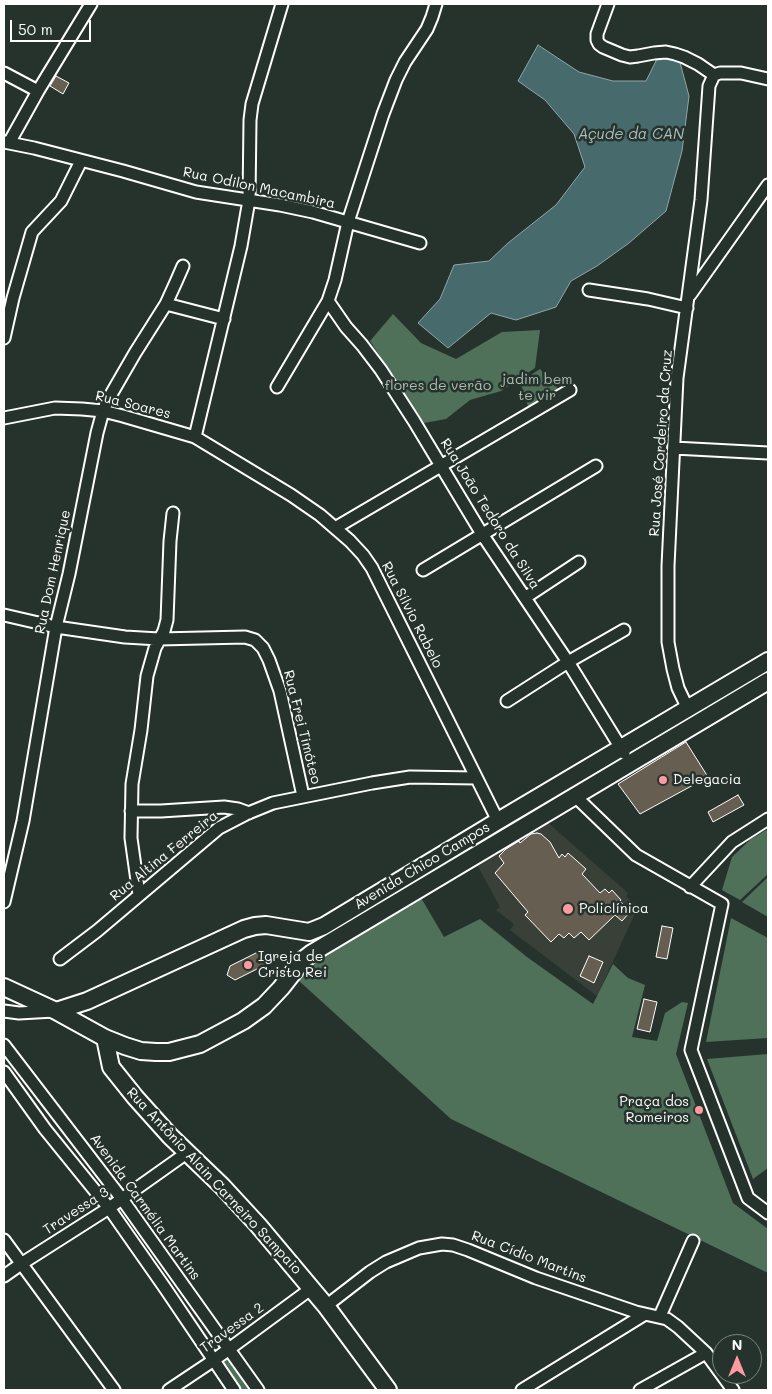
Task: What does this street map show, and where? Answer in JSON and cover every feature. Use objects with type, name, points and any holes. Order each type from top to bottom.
[{"type":"street","points":[[6,143],[91,4]]},
{"type":"street","points":[[195,437],[242,246],[249,200],[252,104],[282,4]]},
{"type":"street","points":[[277,387],[328,301],[335,280],[348,222],[375,135],[396,80],[405,62],[427,29],[436,4]]},
{"type":"street","points":[[608,4],[597,34],[597,40],[598,44],[610,50],[630,56],[666,52],[691,61],[714,75],[733,73],[768,79]]},
{"type":"street","points":[[4,73],[38,91]]},
{"type":"street","name":"Rua José Cordeiro da Cruz","points":[[688,709],[678,688],[668,642],[668,566],[677,378],[702,200],[709,86],[714,75]]},
{"type":"street","name":"Rua Odilon Macambira","points":[[6,143],[140,175],[196,192],[288,206],[420,243]]},
{"type":"street","points":[[4,338],[13,298],[32,232],[61,201],[81,160]]},
{"type":"street","points":[[589,290],[648,299],[688,302],[768,185]]},
{"type":"street","name":"Rua Dom Henrique","points":[[4,902],[23,821],[56,627],[103,411],[135,353],[166,304],[183,266]]},
{"type":"street","name":"Rua João Tedoro da Silva","points":[[328,301],[346,327],[381,370],[482,534],[568,662],[631,763]]},
{"type":"street","points":[[166,304],[224,319]]},
{"type":"street","points":[[335,528],[570,390]]},
{"type":"street","name":"Rua Soares","points":[[4,418],[55,408],[103,411],[195,437]]},
{"type":"street","name":"Rua Sílvio Rabelo","points":[[195,437],[291,494],[320,515],[363,555],[372,568],[498,821]]},
{"type":"street","points":[[674,448],[768,453]]},
{"type":"street","points":[[423,570],[596,466]]},
{"type":"street","points":[[139,895],[131,838],[132,784],[147,676],[155,648],[164,632],[167,620],[173,513]]},
{"type":"street","points":[[526,598],[579,562]]},
{"type":"street","name":"Rua Frei Timóteo","points":[[4,615],[56,627],[125,637],[159,639],[226,636],[245,637],[255,640],[263,648],[270,660],[280,691],[303,796]]},
{"type":"street","points":[[507,700],[624,630]]},
{"type":"street","name":"Avenida Chico Campos","points":[[56,1011],[87,1001],[244,928],[266,925],[309,932],[314,930],[768,661]]},
{"type":"street","name":"Avenida Chico Campos","points":[[4,987],[56,1011],[105,1038],[142,1051],[169,1052],[200,1044],[243,1021],[264,1006],[281,988],[302,960],[312,953],[768,681]]},
{"type":"street","name":"Rua Altina Ferreira","points":[[60,959],[175,867],[219,828],[249,813],[273,803],[372,782],[410,777],[476,778]]},
{"type":"street","points":[[575,796],[636,855],[722,904],[691,1050],[748,1198],[768,1213]]},
{"type":"street","points":[[131,811],[224,807],[249,813]]},
{"type":"street","points":[[690,887],[732,842],[768,820]]},
{"type":"street","points":[[418,868],[428,884]]},
{"type":"street","points":[[4,1011],[29,1013],[56,1011]]},
{"type":"street","name":"Rua Antônio Alain Carneiro Sampaio","points":[[105,1038],[111,1067],[170,1136],[188,1152],[258,1225],[312,1288],[388,1390]]},
{"type":"street","name":"Avenida Carmélia Martins","points":[[4,1045],[122,1199],[258,1390]]},
{"type":"street","points":[[4,1072],[45,1130],[109,1208],[234,1390]]},
{"type":"street","name":"Travessa 3","points":[[4,1276],[109,1208],[188,1152]]},
{"type":"street","points":[[4,1240],[114,1390]]},
{"type":"street","points":[[694,1241],[660,1316],[667,1318],[706,1353],[733,1390]]},
{"type":"street","name":"Rua Cídio Martins","points":[[326,1306],[386,1262],[419,1248],[442,1244],[468,1250],[536,1278],[636,1312],[660,1316]]},
{"type":"street","name":"Travessa 2","points":[[169,1390],[229,1350],[312,1288]]},
{"type":"street","points":[[522,1390],[645,1314]]},
{"type":"street","points":[[640,1390],[706,1353]]},
{"type":"shaded area","name":"Policlínica","points":[[547,822],[628,893],[626,896],[638,907],[597,996],[510,930],[514,924],[496,910],[500,907],[475,861]]},
{"type":"green space","name":"flores de verão","points":[[393,314],[421,343],[456,359],[502,332],[540,330],[535,368],[501,391],[470,400],[446,419],[424,423],[370,341]]},
{"type":"green space","name":"jadim bem te vir","points":[[540,369],[563,394],[529,409],[520,382]]},
{"type":"green space","points":[[768,829],[768,874],[740,900],[722,890],[732,857],[751,839]]},
{"type":"green space","points":[[768,877],[768,917],[742,902]]},
{"type":"green space","points":[[420,896],[444,937],[480,919],[527,957],[593,1004],[613,964],[628,978],[645,985],[632,1037],[657,1041],[665,1013],[682,1002],[688,1003],[676,1054],[733,1203],[768,1229],[768,1273],[451,1119],[298,980],[310,961]]},
{"type":"green space","points":[[731,918],[768,938],[768,1038],[706,1042]]},
{"type":"green space","points":[[768,1054],[768,1168],[753,1179],[707,1059]]},
{"type":"green space","points":[[229,1350],[258,1390],[234,1390],[214,1360]]},
{"type":"water","name":"Açude da CAN","points":[[538,45],[579,72],[613,81],[646,81],[659,55],[678,55],[689,96],[682,151],[666,211],[629,243],[597,266],[571,281],[556,307],[516,320],[491,313],[448,348],[418,323],[440,299],[454,265],[489,261],[508,243],[556,205],[585,167],[574,134],[545,100],[518,81]]},
{"type":"building","points":[[56,76],[69,83],[63,94],[50,86]]},
{"type":"building","name":"Delegacia","points":[[686,742],[708,777],[640,814],[618,784]]},
{"type":"building","points":[[738,795],[744,805],[713,822],[708,812]]},
{"type":"building","points":[[537,833],[550,842],[559,858],[562,854],[565,857],[568,853],[586,869],[582,874],[600,893],[605,889],[609,893],[612,890],[629,913],[622,921],[615,915],[589,940],[581,932],[574,938],[569,933],[564,938],[559,934],[551,942],[525,915],[528,912],[495,873],[504,863],[499,856],[506,849],[519,841],[520,843],[531,834]]},
{"type":"building","points":[[662,926],[673,928],[667,959],[656,957]]},
{"type":"building","name":"Igreja de Cristo Rei","points":[[260,951],[267,964],[235,980],[227,975],[230,966]]},
{"type":"building","points":[[589,956],[603,962],[594,983],[580,976]]},
{"type":"building","points":[[644,999],[657,1002],[650,1032],[637,1029]]},
{"type":"place","name":"Delegacia","points":[[663,780]]},
{"type":"place","name":"Policlínica","points":[[568,909]]},
{"type":"place","name":"Igreja de Cristo Rei","points":[[248,965]]},
{"type":"place","name":"Praça dos Romeiros","points":[[699,1110]]}]
